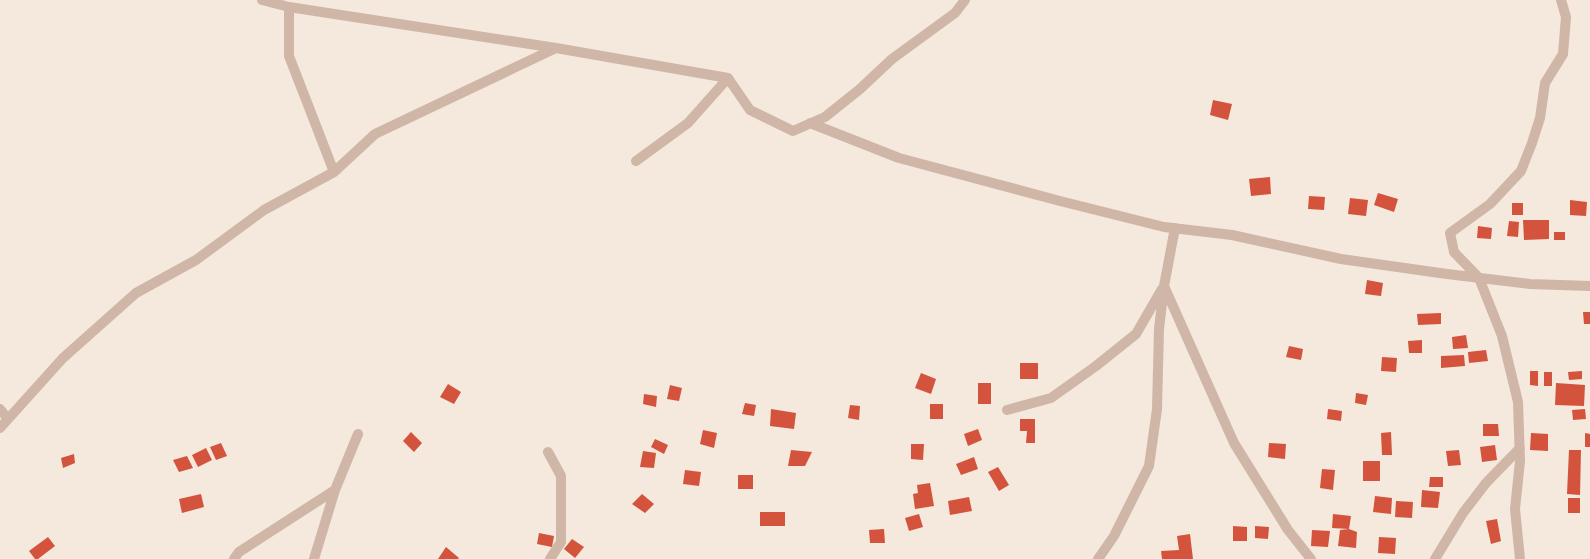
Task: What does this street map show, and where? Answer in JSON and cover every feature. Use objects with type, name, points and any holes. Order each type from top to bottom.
[{"type":"street","points":[[262,0],[289,7],[556,48],[728,78],[750,110],[793,131],[825,117],[860,89],[892,59],[955,12],[965,0]]},
{"type":"street","points":[[1520,559],[1515,509],[1520,461],[1518,402],[1502,336],[1479,278],[1454,252],[1450,233],[1490,204],[1521,171],[1540,118],[1545,83],[1563,54],[1566,16],[1561,0]]},
{"type":"street","points":[[289,7],[289,56],[334,172]]},
{"type":"street","points":[[0,428],[63,358],[136,293],[196,260],[264,210],[334,172],[375,134],[556,48]]},
{"type":"street","points":[[636,161],[688,123],[728,78]]},
{"type":"street","points":[[810,123],[899,158],[1164,227],[1232,235],[1342,259],[1479,278],[1530,284],[1590,286]]},
{"type":"street","points":[[1098,559],[1114,536],[1149,466],[1158,409],[1158,336],[1164,286],[1174,228]]},
{"type":"street","points":[[1007,410],[1051,398],[1101,362],[1136,334],[1164,286]]},
{"type":"street","points":[[1164,286],[1234,444],[1288,530],[1311,559]]},
{"type":"street","points":[[0,409],[8,419]]},
{"type":"street","points":[[314,559],[335,490],[358,434]]},
{"type":"street","points":[[1435,559],[1463,513],[1486,483],[1520,448]]},
{"type":"street","points":[[548,452],[561,476],[561,542],[550,559]]},
{"type":"street","points":[[234,559],[239,552],[335,490]]},
{"type":"building","points":[[1213,100],[1232,104],[1228,120],[1210,115]]},
{"type":"building","points":[[1270,177],[1271,194],[1251,196],[1249,179]]},
{"type":"building","points":[[1378,193],[1398,199],[1394,212],[1374,205]]},
{"type":"building","points":[[1309,196],[1325,197],[1324,210],[1308,209]]},
{"type":"building","points":[[1350,198],[1368,200],[1366,216],[1348,214]]},
{"type":"building","points":[[1570,200],[1587,202],[1586,216],[1570,215]]},
{"type":"building","points":[[1512,203],[1523,203],[1523,215],[1512,215]]},
{"type":"building","points":[[1523,220],[1549,220],[1549,239],[1524,240]]},
{"type":"building","points":[[1509,221],[1519,222],[1518,237],[1507,236]]},
{"type":"building","points":[[1478,226],[1492,228],[1491,239],[1477,238]]},
{"type":"building","points":[[1554,232],[1565,232],[1565,240],[1554,240]]},
{"type":"building","points":[[1367,280],[1383,283],[1381,296],[1365,294]]},
{"type":"building","points":[[1583,312],[1590,312],[1590,324],[1584,324]]},
{"type":"building","points":[[1441,313],[1441,324],[1418,325],[1417,314]]},
{"type":"building","points":[[1466,335],[1468,348],[1453,349],[1452,337]]},
{"type":"building","points":[[1422,340],[1422,353],[1409,353],[1408,341]]},
{"type":"building","points":[[1289,346],[1303,349],[1301,360],[1286,357]]},
{"type":"building","points":[[1486,350],[1488,361],[1469,363],[1468,352]]},
{"type":"building","points":[[1464,355],[1465,366],[1441,368],[1441,356]]},
{"type":"building","points":[[1382,357],[1397,358],[1396,372],[1381,371]]},
{"type":"building","points":[[1020,363],[1038,363],[1038,379],[1020,379]]},
{"type":"building","points":[[1530,371],[1538,371],[1538,386],[1530,385]]},
{"type":"building","points":[[1582,371],[1582,379],[1569,380],[1568,372]]},
{"type":"building","points":[[1544,372],[1552,372],[1552,386],[1544,386]]},
{"type":"building","points":[[921,373],[936,379],[931,394],[915,388]]},
{"type":"building","points":[[978,383],[991,383],[991,404],[978,404]]},
{"type":"building","points":[[1556,383],[1585,385],[1584,406],[1555,405]]},
{"type":"building","points":[[448,384],[461,392],[454,404],[440,397]]},
{"type":"building","points":[[670,385],[682,388],[679,401],[667,399]]},
{"type":"building","points":[[1356,393],[1368,395],[1366,405],[1355,403]]},
{"type":"building","points":[[644,394],[657,396],[656,407],[643,404]]},
{"type":"building","points":[[745,403],[756,405],[754,416],[742,414]]},
{"type":"building","points":[[930,404],[943,404],[943,419],[930,419]]},
{"type":"building","points":[[850,405],[860,406],[859,420],[848,418]]},
{"type":"building","points":[[771,409],[796,413],[794,429],[770,426]]},
{"type":"building","points":[[1328,409],[1342,411],[1341,421],[1327,419]]},
{"type":"building","points":[[1585,409],[1586,419],[1573,420],[1572,410]]},
{"type":"building","points":[[1020,419],[1035,419],[1035,443],[1026,443],[1027,431],[1020,431]]},
{"type":"building","points":[[1483,424],[1498,424],[1499,436],[1483,436]]},
{"type":"building","points":[[978,429],[982,440],[968,446],[964,434]]},
{"type":"building","points":[[703,430],[717,433],[714,448],[700,444]]},
{"type":"building","points":[[411,432],[422,443],[414,452],[403,441]]},
{"type":"building","points":[[1391,432],[1392,455],[1382,455],[1381,433]]},
{"type":"building","points":[[1531,433],[1548,434],[1548,451],[1530,450]]},
{"type":"building","points":[[1585,433],[1590,434],[1590,447],[1585,447]]},
{"type":"building","points":[[655,439],[668,445],[664,454],[651,447]]},
{"type":"building","points":[[221,443],[227,456],[216,460],[210,447]]},
{"type":"building","points":[[1269,443],[1286,444],[1285,459],[1268,457]]},
{"type":"building","points":[[911,444],[924,444],[923,460],[911,459]]},
{"type":"building","points":[[1495,445],[1497,460],[1482,462],[1480,447]]},
{"type":"building","points":[[206,448],[212,460],[198,467],[192,455]]},
{"type":"building","points":[[791,450],[812,452],[805,466],[788,466]]},
{"type":"building","points":[[1459,450],[1461,465],[1448,466],[1446,451]]},
{"type":"building","points":[[1569,450],[1581,450],[1580,495],[1567,494]]},
{"type":"building","points":[[643,451],[656,453],[654,468],[640,467]]},
{"type":"building","points":[[74,454],[75,463],[63,468],[61,458]]},
{"type":"building","points":[[187,456],[193,468],[179,472],[173,460]]},
{"type":"building","points":[[974,457],[978,469],[961,475],[956,464]]},
{"type":"building","points":[[1363,461],[1380,461],[1380,481],[1363,481]]},
{"type":"building","points":[[998,467],[1009,485],[999,491],[988,472]]},
{"type":"building","points":[[1322,469],[1335,470],[1333,490],[1320,488]]},
{"type":"building","points":[[685,470],[701,472],[699,486],[683,484]]},
{"type":"building","points":[[738,475],[753,475],[753,489],[738,489]]},
{"type":"building","points":[[1430,477],[1443,477],[1443,487],[1429,487]]},
{"type":"building","points":[[930,483],[934,506],[915,509],[913,494],[918,493],[917,485]]},
{"type":"building","points":[[1422,490],[1440,492],[1438,508],[1421,507]]},
{"type":"building","points":[[201,494],[204,507],[182,513],[179,499]]},
{"type":"building","points":[[642,494],[654,504],[645,513],[632,504]]},
{"type":"building","points":[[1375,496],[1392,498],[1391,514],[1373,512]]},
{"type":"building","points":[[969,497],[972,511],[950,515],[948,501]]},
{"type":"building","points":[[1568,498],[1580,498],[1580,513],[1568,513]]},
{"type":"building","points":[[1396,501],[1413,502],[1412,518],[1395,517]]},
{"type":"building","points":[[760,512],[785,512],[785,526],[760,526]]},
{"type":"building","points":[[919,514],[923,527],[909,531],[905,518]]},
{"type":"building","points":[[1333,514],[1351,516],[1349,529],[1332,528]]},
{"type":"building","points":[[1497,519],[1501,541],[1491,544],[1486,521]]},
{"type":"building","points":[[1233,526],[1247,527],[1247,541],[1233,541]]},
{"type":"building","points":[[1255,526],[1269,527],[1268,539],[1255,538]]},
{"type":"building","points":[[884,529],[885,543],[870,543],[869,530]]},
{"type":"building","points":[[1349,529],[1357,532],[1356,548],[1338,546],[1340,530]]},
{"type":"building","points":[[1312,530],[1330,531],[1328,547],[1311,546]]},
{"type":"building","points":[[539,533],[554,536],[552,547],[537,544]]},
{"type":"building","points":[[1190,534],[1193,559],[1162,559],[1161,551],[1179,550],[1177,536]]},
{"type":"building","points":[[48,537],[55,546],[38,559],[35,559],[29,551]]},
{"type":"building","points":[[1379,537],[1396,538],[1395,554],[1378,553]]},
{"type":"building","points":[[572,539],[584,547],[575,558],[564,549]]},
{"type":"building","points":[[446,547],[459,558],[438,559]]}]
